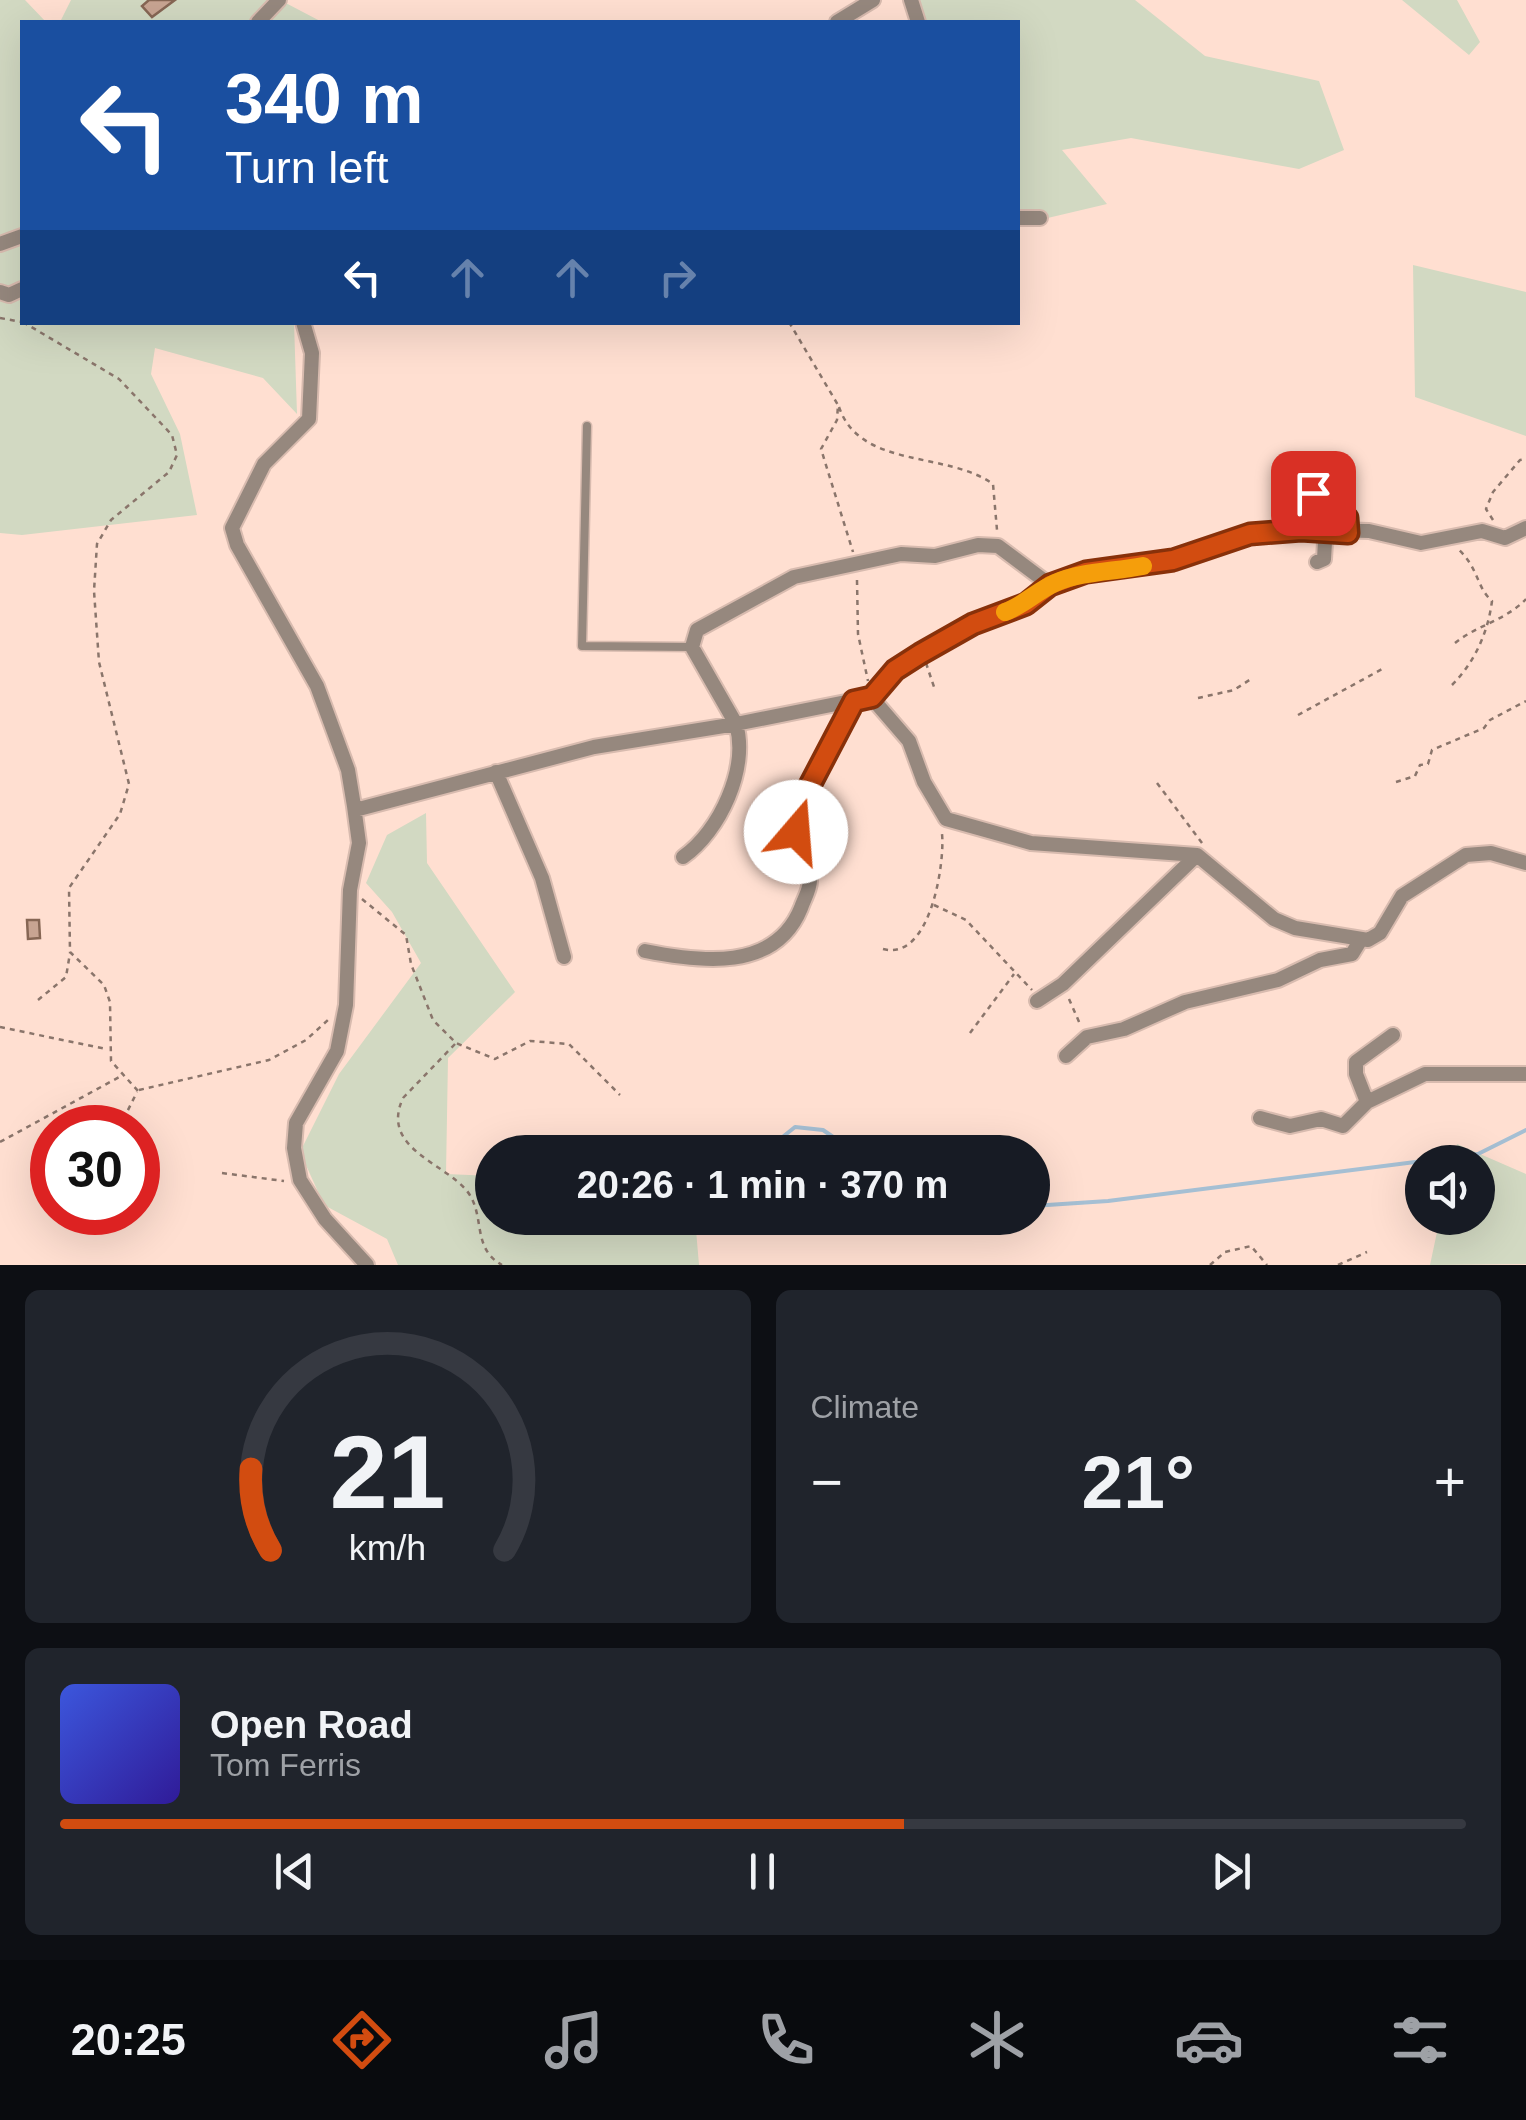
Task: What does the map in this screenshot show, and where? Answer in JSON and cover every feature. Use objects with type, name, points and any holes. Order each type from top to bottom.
[{"type":"street","points":[[260,20],[279,0]]},
{"type":"street","points":[[840,20],[873,0]]},
{"type":"street","points":[[1020,218],[1040,218]]},
{"type":"street","points":[[304,325],[312,353],[309,419],[271,455],[232,528],[237,546],[317,686],[348,770],[358,844],[350,890],[346,1004],[337,1051],[296,1123],[300,1180],[325,1219],[367,1265]]},
{"type":"street","points":[[1317,562],[1324,559],[1325,542],[1340,532],[1347,518],[1330,503],[1321,504],[1313,493],[1314,486],[1332,486]]},
{"type":"street","points":[[355,810],[594,747],[872,697],[895,670],[920,654],[973,624],[1026,604],[1050,585],[1086,572],[1173,560],[1250,534],[1398,535],[1421,544],[1482,530],[1505,538],[1526,528]]},
{"type":"street","points":[[684,857],[708,832],[733,783],[741,757],[736,724],[692,647],[697,630],[794,577],[856,561],[998,546],[1050,585]]},
{"type":"street","points":[[872,697],[909,741],[924,782],[949,820],[1031,843],[1196,855],[1274,919],[1295,928],[1360,941]]},
{"type":"street","points":[[645,951],[690,960],[734,959],[779,941],[795,922],[810,884],[796,832],[798,808],[854,701]]},
{"type":"street","points":[[496,772],[542,878],[564,956]]},
{"type":"street","points":[[1066,1056],[1087,1038],[1124,1028],[1185,1002],[1278,980],[1320,960],[1352,954],[1360,941],[1380,932],[1402,896],[1466,855],[1492,853],[1526,864]]},
{"type":"street","points":[[1037,1000],[1063,984],[1196,855]]},
{"type":"street","points":[[1367,1102],[1356,1074],[1356,1062],[1393,1035]]},
{"type":"street","points":[[1260,1118],[1290,1126],[1321,1119],[1342,1126],[1367,1102],[1425,1074],[1526,1074]]},
{"type":"lane","points":[[587,426],[582,646],[692,647]]},
{"type":"path","points":[[27,325],[69,353],[110,372],[172,435],[177,456],[169,472],[111,520],[96,544],[94,591],[100,662],[124,755],[128,800],[88,866],[69,888],[70,952],[66,978],[38,1000]]},
{"type":"path","points":[[791,325],[855,436],[884,449],[978,473],[992,484],[998,546]]},
{"type":"path","points":[[838,405],[837,420],[821,449],[856,561],[858,634],[872,697]]},
{"type":"path","points":[[1505,538],[1486,509],[1493,492],[1520,460],[1526,460]]},
{"type":"path","points":[[1443,542],[1476,564],[1484,594],[1492,601],[1490,625],[1470,668],[1452,686]]},
{"type":"path","points":[[1455,644],[1470,630],[1512,613],[1526,599]]},
{"type":"path","points":[[920,654],[930,670],[935,690]]},
{"type":"path","points":[[1298,715],[1384,668]]},
{"type":"path","points":[[1198,698],[1234,690],[1251,679]]},
{"type":"path","points":[[1396,782],[1415,776],[1420,765],[1428,764],[1432,750],[1484,728],[1526,700]]},
{"type":"path","points":[[1158,782],[1204,847],[1196,855]]},
{"type":"path","points":[[883,949],[892,951],[916,936],[932,905],[942,864],[938,849],[949,820]]},
{"type":"path","points":[[350,890],[406,935],[426,1009],[456,1043],[482,1058],[495,1059],[530,1041],[568,1044],[620,1094]]},
{"type":"path","points":[[932,905],[966,920],[1037,1000]]},
{"type":"path","points":[[70,952],[104,984],[110,1002],[111,1061],[138,1090]]},
{"type":"path","points":[[970,1033],[1015,974]]},
{"type":"path","points":[[1063,984],[1087,1038]]},
{"type":"path","points":[[130,1105],[138,1090],[270,1060],[306,1040],[346,1004]]},
{"type":"path","points":[[0,1027],[108,1050]]},
{"type":"path","points":[[456,1043],[403,1098],[398,1108],[400,1130],[407,1144],[465,1189],[483,1248],[502,1265]]},
{"type":"path","points":[[0,1142],[124,1074]]},
{"type":"path","points":[[222,1173],[300,1180]]},
{"type":"path","points":[[1210,1265],[1225,1252],[1251,1246],[1267,1265]]},
{"type":"path","points":[[1338,1265],[1367,1252]]},
{"type":"green space","points":[[0,0],[25,0],[44,20],[20,20],[20,325],[294,325],[297,414],[263,378],[155,348],[151,374],[180,434],[197,515],[22,535],[0,533]]},
{"type":"green space","points":[[71,0],[280,0],[318,20],[61,20]]},
{"type":"green space","points":[[911,0],[1135,0],[1205,56],[1319,81],[1344,150],[1299,169],[1131,138],[1062,150],[1107,204],[1020,225],[1020,20],[920,20]]},
{"type":"green space","points":[[1402,0],[1457,0],[1480,42],[1469,55]]},
{"type":"green space","points":[[1413,265],[1526,292],[1526,436],[1415,397]]},
{"type":"green space","points":[[426,813],[427,863],[515,992],[448,1058],[446,1174],[475,1175],[475,1235],[696,1235],[699,1265],[398,1265],[387,1239],[324,1205],[300,1152],[339,1074],[421,963],[392,912],[366,883],[387,835]]},
{"type":"green space","points":[[1495,1161],[1526,1174],[1526,1264],[1430,1265],[1436,1235],[1495,1235]]},
{"type":"building","points":[[149,0],[175,0],[152,17],[142,6]]},
{"type":"building","points":[[27,920],[39,920],[40,938],[28,939]]},
{"type":"waterway","points":[[785,1135],[795,1127],[823,1130],[830,1135]]},
{"type":"waterway","points":[[1050,1205],[1108,1201],[1478,1154],[1526,1130]]},
{"type":"slow traffic","points":[[1005,612],[1026,604],[1050,585],[1086,572],[1143,566]]},
{"type":"route","points":[[796,832],[798,808],[854,701],[872,697],[895,670],[973,624],[1026,604],[1050,585],[1086,572],[1109,572],[1173,560],[1250,534],[1301,530],[1348,533],[1347,518],[1330,503],[1321,504],[1313,493]]}]
